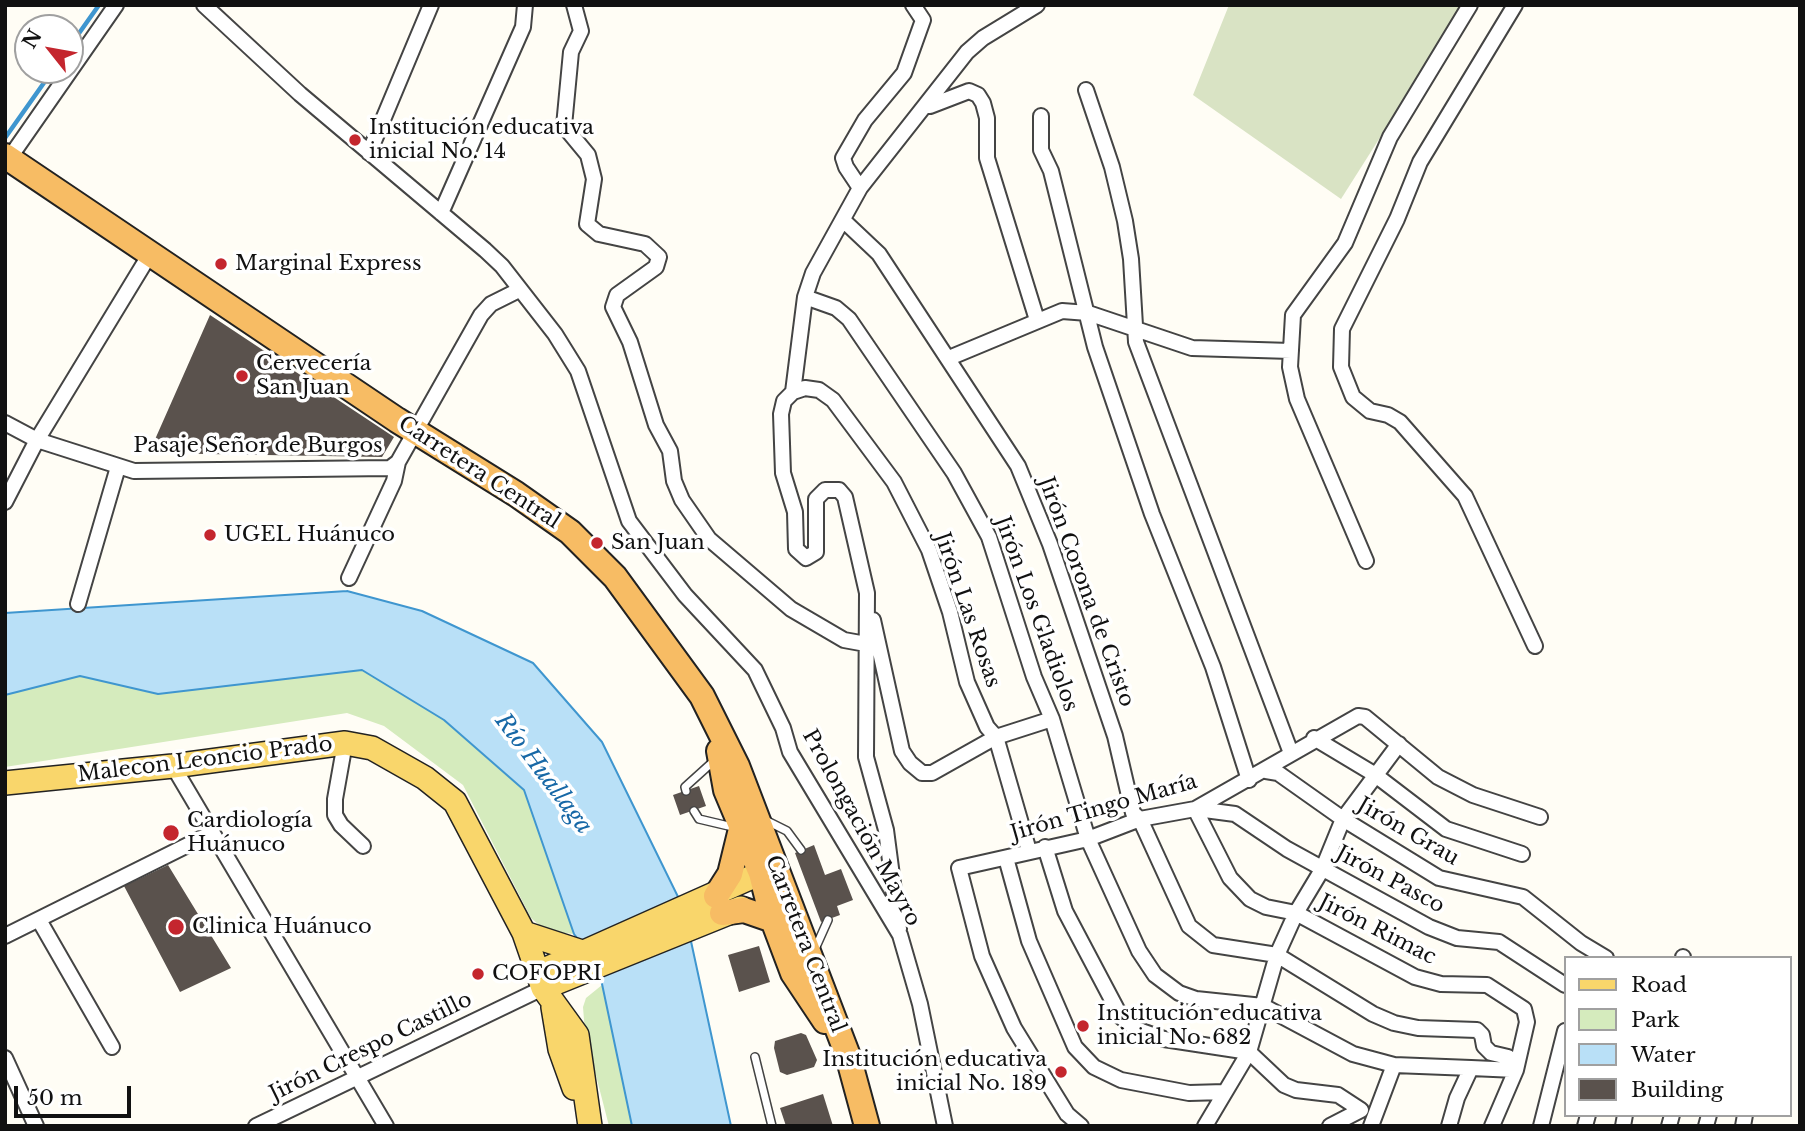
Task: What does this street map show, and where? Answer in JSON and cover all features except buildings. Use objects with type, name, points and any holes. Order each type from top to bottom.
[{"type":"highway","name":"Carretera Central","points":[[6,159],[570,532],[615,577],[713,715],[748,821]]},
{"type":"highway","points":[[713,715],[726,790],[748,821],[793,973],[848,1056]]},
{"type":"highway","points":[[748,821],[730,874],[712,907],[744,910],[771,893]]},
{"type":"highway","name":"Carretera Central","points":[[771,893],[811,956],[848,1056],[867,1126]]},
{"type":"main road","name":"Malecon Leoncio Prado","points":[[5,783],[173,766],[345,743],[372,748],[425,778],[455,802],[524,933],[544,987],[577,1035],[589,1126]]},
{"type":"main road","points":[[544,987],[586,957],[712,907],[771,893]]},
{"type":"main road","points":[[524,933],[586,957]]},
{"type":"street","points":[[6,159],[116,5]]},
{"type":"street","points":[[369,153],[431,5]]},
{"type":"street","points":[[441,213],[523,27],[525,5]]},
{"type":"street","points":[[574,5],[580,31],[571,52],[564,126],[588,155],[594,179],[587,224],[599,234],[645,244],[659,257],[656,267],[612,301],[630,342],[656,425],[670,450],[671,469],[682,500],[709,539],[791,609],[844,639],[866,644]]},
{"type":"street","points":[[860,188],[843,158],[864,120],[904,73],[923,20],[914,5]]},
{"type":"street","points":[[1037,5],[983,38],[967,52],[860,188],[825,247],[805,297],[793,392],[784,401],[781,414],[783,473],[795,512],[796,549],[806,558],[816,552],[816,499],[825,489],[839,491],[845,497],[902,751],[910,763],[922,773],[932,773],[996,737],[1052,719]]},
{"type":"street","points":[[1366,561],[1297,399],[1292,377],[1293,315],[1345,243],[1391,137],[1470,5]]},
{"type":"street","points":[[1515,5],[1420,162],[1397,219],[1342,329],[1341,367],[1353,397],[1370,411],[1388,415],[1400,422],[1465,496],[1535,646]]},
{"type":"street","name":"Prolongación Mayro","points":[[212,8],[369,153],[502,266],[555,334],[578,371],[634,529],[685,595],[755,670],[783,728],[790,752],[900,935],[920,1004],[945,1126]]},
{"type":"street","points":[[1086,90],[1112,167],[1125,221],[1132,259],[1133,328],[1217,560],[1291,753]]},
{"type":"street","points":[[923,110],[943,99],[969,91],[978,94],[983,103],[987,118],[987,158],[1037,320]]},
{"type":"street","points":[[1041,116],[1041,150],[1051,171],[1107,385],[1152,514],[1213,667],[1248,780]]},
{"type":"street","name":"Jirón Corona de Cristo","points":[[843,220],[879,254],[1018,466],[1046,533],[1115,736],[1129,803],[1133,813],[1140,819],[1185,917],[1200,938],[1213,945],[1277,955]]},
{"type":"street","points":[[5,502],[37,440],[150,254]]},
{"type":"street","name":"Pasaje Señor de Burgos","points":[[5,423],[37,440],[134,471],[390,468],[398,463],[414,430],[481,315],[491,304],[519,290]]},
{"type":"street","name":"Jirón Los Gladiolos","points":[[805,297],[836,307],[849,319],[954,473],[989,537],[1034,677],[1052,719],[1088,839],[1139,951],[1155,975],[1179,993],[1196,999],[1263,1006]]},
{"type":"street","points":[[949,358],[1062,311],[1088,313],[1192,348],[1291,351]]},
{"type":"street","name":"Jirón Las Rosas","points":[[793,392],[805,388],[820,390],[833,400],[894,482],[929,550],[950,612],[967,682],[987,727],[996,737],[1029,851]]},
{"type":"street","points":[[349,578],[394,481],[398,463]]},
{"type":"street","points":[[78,604],[118,467]]},
{"type":"street","points":[[867,593],[866,757],[886,830],[900,935]]},
{"type":"street","name":"Jirón Tingo María","points":[[1081,1126],[1067,1114],[1014,1028],[982,956],[959,868],[1088,839],[1140,819],[1195,809],[1266,771],[1314,738],[1358,716],[1365,717],[1399,744]]},
{"type":"street","points":[[1314,738],[1374,774],[1446,829],[1522,854]]},
{"type":"street","points":[[345,743],[335,799],[335,815],[341,825],[363,846]]},
{"type":"street","points":[[1205,1126],[1249,1052],[1277,955],[1296,913],[1323,868],[1343,819],[1399,744],[1438,777],[1460,789],[1540,817]]},
{"type":"street","points":[[173,766],[386,1126]]},
{"type":"street","name":"Jirón Grau","points":[[1266,771],[1287,780],[1343,819],[1439,878],[1523,897],[1581,943],[1603,956]]},
{"type":"street","name":"Jirón Pasco","points":[[1195,809],[1235,814],[1287,849],[1429,927],[1457,938],[1499,942],[1563,984]]},
{"type":"street","name":"Jirón Rimac","points":[[1195,809],[1238,888],[1250,899],[1266,907],[1296,913],[1415,977],[1441,984],[1487,985],[1509,996],[1524,1009],[1527,1022],[1516,1070],[1492,1126]]},
{"type":"street","points":[[5,936],[212,833]]},
{"type":"street","points":[[1045,847],[1065,911],[1121,1017],[1136,1029],[1164,1039],[1249,1052],[1284,1085],[1296,1090],[1338,1095],[1361,1110],[1330,1126]]},
{"type":"street","points":[[1006,858],[1029,941],[1075,1047],[1094,1067],[1121,1080],[1189,1093],[1225,1092]]},
{"type":"street","points":[[39,920],[112,1047]]},
{"type":"street","points":[[1277,955],[1373,1014],[1394,1023],[1418,1028],[1477,1030],[1491,1053],[1508,1057],[1516,1070]]},
{"type":"street","name":"Jirón Crespo Castillo","points":[[256,1126],[544,987]]},
{"type":"street","points":[[1263,1006],[1334,1045],[1394,1065],[1516,1070]]},
{"type":"street","points":[[1541,1126],[1563,1039]]},
{"type":"street","points":[[5,1058],[37,1126]]},
{"type":"street","points":[[1371,1126],[1394,1065]]},
{"type":"street","points":[[1449,1126],[1471,1068]]},
{"type":"lane","points":[[687,791],[685,787],[720,755]]},
{"type":"lane","points":[[694,811],[699,819],[748,821],[786,831],[801,850]]},
{"type":"lane","points":[[811,956],[828,920]]},
{"type":"lane","points":[[755,1057],[772,1126]]},
{"type":"green space","points":[[1229,5],[1464,5],[1341,199],[1193,95]]},
{"type":"green space","points":[[362,670],[444,720],[524,790],[574,934],[546,931],[531,918],[463,785],[384,726],[347,713],[5,767],[5,695],[80,676],[158,694]]},
{"type":"green space","points":[[602,985],[632,1126],[609,1126],[585,1033],[583,1007],[586,998]]},
{"type":"water","name":"Río Huallaga","points":[[347,591],[422,611],[533,663],[602,742],[684,909],[731,1126],[632,1126],[598,965],[574,934],[524,790],[444,720],[362,670],[158,694],[80,676],[5,695],[5,613]]},
{"type":"waterway","points":[[84,26],[99,5]]},
{"type":"waterway","points":[[5,138],[43,84]]},
{"type":"place","name":"Institución educativa inicial No. 14","points":[[355,140]]},
{"type":"place","name":"Marginal Express","points":[[221,264]]},
{"type":"place","name":"Cervecería San Juan","points":[[242,376]]},
{"type":"place","name":"UGEL Huánuco","points":[[210,535]]},
{"type":"place","name":"San Juan","points":[[597,543]]},
{"type":"place","name":"Cardiología Huánuco","points":[[171,833]]},
{"type":"place","name":"Clinica Huánuco","points":[[176,927]]},
{"type":"place","name":"COFOPRI","points":[[478,974]]},
{"type":"place","name":"Institución educativa inicial No. 682","points":[[1083,1026]]},
{"type":"place","name":"Institución educativa inicial No. 189","points":[[1061,1072]]}]
